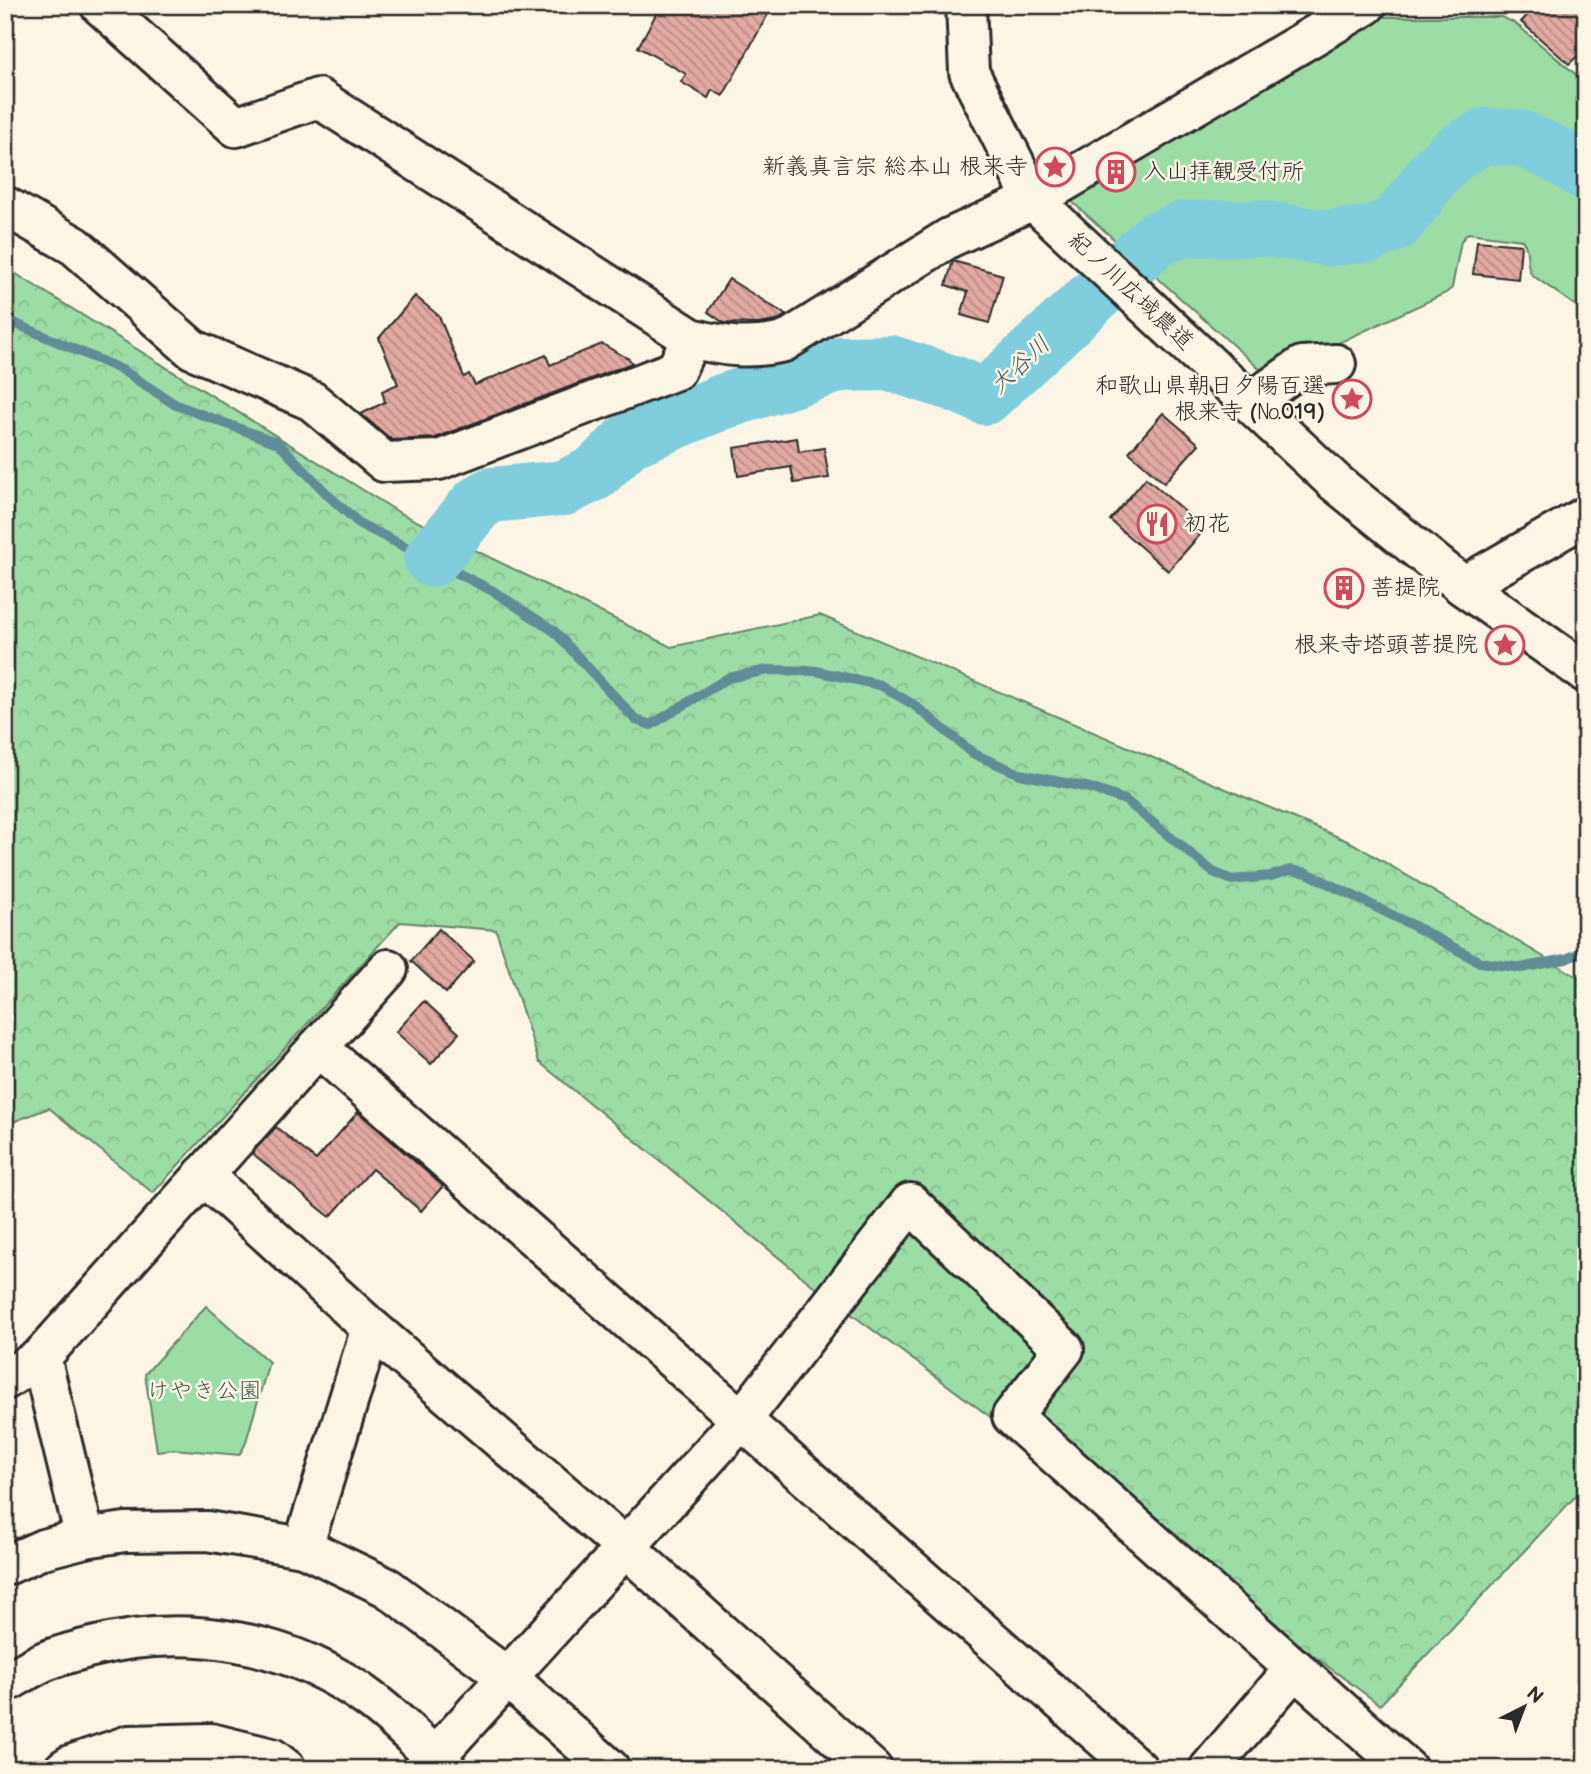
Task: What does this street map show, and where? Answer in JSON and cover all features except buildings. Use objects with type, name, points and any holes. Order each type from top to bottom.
[{"type":"street","points":[[100,5],[236,127],[318,98],[691,338],[722,346],[758,348],[784,342],[949,237],[1033,200],[1366,5]]},
{"type":"street","name":"紀ノ川広域農道","points":[[965,6],[969,72],[1033,200],[1336,483],[1463,586],[1586,673]]},
{"type":"street","points":[[5,206],[75,246],[192,349],[312,401],[384,462],[439,460],[676,370],[691,338]]},
{"type":"street","points":[[1251,402],[1302,366],[1336,364]]},
{"type":"street","points":[[1463,586],[1586,516]]},
{"type":"street","points":[[5,1380],[41,1357],[388,969]]},
{"type":"street","points":[[318,1047],[743,1418],[1138,1769]]},
{"type":"street","points":[[203,1175],[371,1328],[626,1548],[872,1769]]},
{"type":"street","points":[[5,1683],[44,1661],[112,1642],[170,1637],[244,1642],[306,1661],[373,1701],[435,1765],[506,1677],[743,1418],[911,1203],[1064,1349],[1012,1416],[1407,1769]]},
{"type":"street","points":[[303,1547],[371,1328]]},
{"type":"street","points":[[41,1357],[85,1538]]},
{"type":"street","points":[[5,1566],[43,1549],[85,1538],[125,1532],[207,1531],[303,1547],[388,1588],[506,1677],[610,1769]]},
{"type":"street","points":[[1209,1769],[1295,1668]]},
{"type":"street","points":[[64,1769],[129,1745],[211,1743],[272,1758],[286,1769]]},
{"type":"green space","points":[[1373,17],[1501,17],[1515,23],[1586,83],[1586,313],[1532,275],[1522,240],[1468,233],[1461,241],[1452,288],[1446,293],[1270,375],[1263,372],[1070,200]]},
{"type":"green space","points":[[5,267],[400,513],[671,647],[820,615],[1352,843],[1586,982],[1586,1485],[1380,1705],[816,1288],[539,1062],[496,930],[400,922],[153,1193],[49,1108],[5,1125]]},
{"type":"green space","name":"けやき公園","points":[[206,1306],[269,1362],[245,1445],[239,1455],[174,1449],[157,1451],[145,1374]]},
{"type":"waterway","name":"大谷川","points":[[432,559],[477,504],[491,495],[564,488],[595,473],[628,441],[722,402],[841,364],[890,363],[955,384],[985,397],[1156,239],[1184,229],[1259,228],[1327,238],[1370,234],[1395,224],[1432,175],[1456,152],[1485,136],[1520,138],[1559,156],[1586,173]]},
{"type":"waterway","points":[[5,319],[122,370],[176,405],[278,443],[360,524],[493,591],[554,631],[636,720],[651,725],[728,678],[768,670],[816,671],[880,685],[914,705],[974,754],[1020,774],[1090,788],[1125,800],[1213,872],[1232,880],[1271,876],[1290,870],[1307,873],[1480,962],[1521,968],[1566,959],[1586,950]]},
{"type":"place","name":"新義真言宗 総本山 根来寺","points":[[1055,167]]},
{"type":"place","name":"入山拝観受付所","points":[[1116,172]]},
{"type":"place","name":"和歌山県朝日夕陽百選 根来寺 (№019)","points":[[1352,399]]},
{"type":"place","name":"初花","points":[[1157,524]]},
{"type":"place","name":"菩提院","points":[[1344,588]]},
{"type":"place","name":"根来寺塔頭菩提院","points":[[1505,645]]}]
